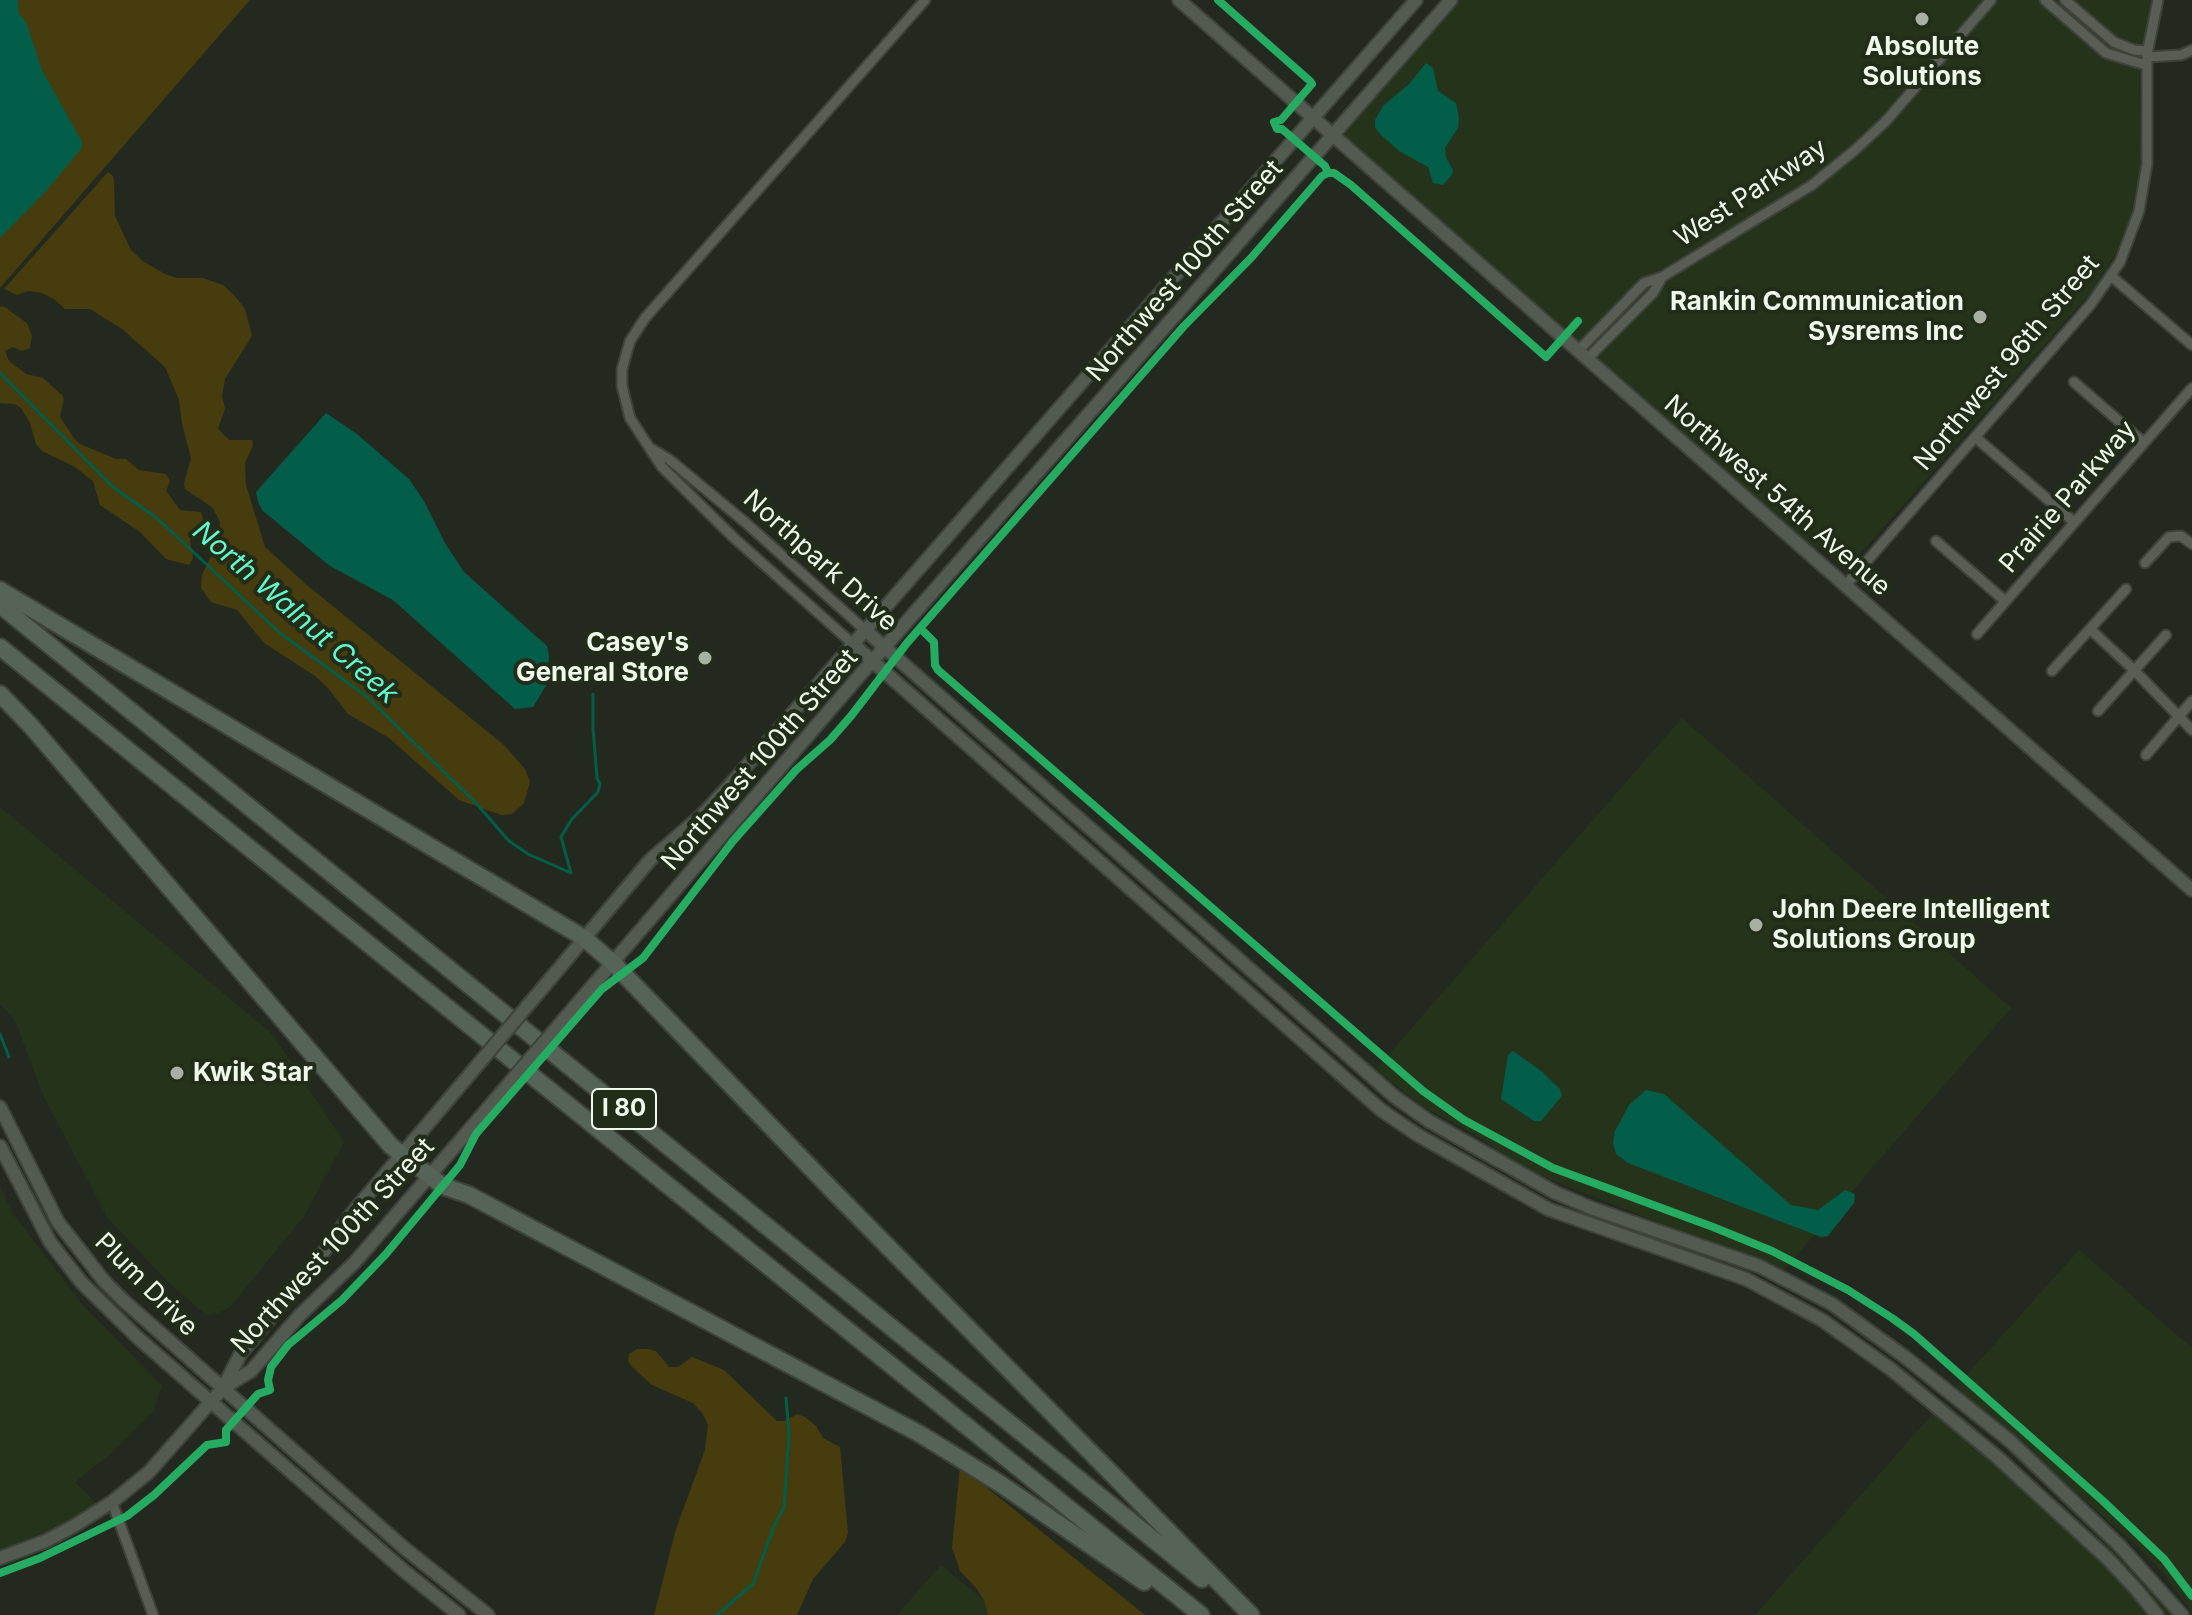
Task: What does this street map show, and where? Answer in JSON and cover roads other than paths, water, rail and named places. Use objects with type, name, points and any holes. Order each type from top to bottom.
[{"type":"highway","points":[[0,590],[584,938],[613,963],[1249,1615]]},
{"type":"highway","name":"I 80","points":[[0,605],[1249,1615]]},
{"type":"highway","name":"I 80","points":[[0,647],[1201,1615]]},
{"type":"highway","points":[[0,694],[31,726],[391,1146],[443,1186],[469,1195],[920,1434],[999,1483],[1192,1615]]},
{"type":"street","name":"Northpark Drive","points":[[925,0],[636,330],[625,355],[622,386],[630,418],[662,467],[733,537],[872,662],[1381,1110],[1519,1195],[1577,1221],[1746,1279],[1822,1320],[1904,1380],[1996,1456],[2107,1558],[2157,1615]]},
{"type":"street","name":"Northwest 54th Avenue","points":[[1179,0],[2192,890]]},
{"type":"street","name":"Northwest 100th Street","points":[[223,1388],[241,1353],[306,1276],[353,1212],[650,860],[718,798],[1416,0]]},
{"type":"street","name":"Northwest 100th Street","points":[[223,1388],[251,1371],[299,1316],[355,1262],[872,662],[1451,0]]},
{"type":"street","name":"West Parkway","points":[[1582,355],[1653,293],[1662,277],[1812,185],[1855,150],[1886,121],[1991,0]]},
{"type":"street","points":[[2045,0],[2106,53],[2147,58],[2181,55],[2192,50]]},
{"type":"street","points":[[2065,0],[2114,42],[2147,58]]},
{"type":"street","name":"Northwest 96th Street","points":[[1846,585],[2091,304],[2120,262],[2139,211],[2147,164],[2147,58],[2158,0]]},
{"type":"street","points":[[2111,276],[2192,345]]},
{"type":"street","points":[[2074,382],[2144,443]]},
{"type":"street","name":"Prairie Parkway","points":[[1977,634],[2192,388]]},
{"type":"street","points":[[1975,437],[2074,522]]},
{"type":"street","name":"Northpark Drive","points":[[649,447],[670,460],[746,523],[1395,1097],[1429,1121],[1554,1192],[1591,1208],[1759,1266],[1832,1304],[1905,1357],[2010,1441],[2130,1556],[2182,1615]]},
{"type":"street","points":[[2145,563],[2169,537],[2181,536],[2192,544]]},
{"type":"street","points":[[1936,541],[2005,601]]},
{"type":"street","points":[[2052,671],[2126,589]]},
{"type":"street","points":[[2090,629],[2192,730]]},
{"type":"street","points":[[2098,711],[2166,635]]},
{"type":"street","points":[[2146,755],[2192,701]]},
{"type":"street","points":[[1076,840],[1089,826]]},
{"type":"street","points":[[1306,1044],[1319,1030]]},
{"type":"street","name":"Plum Drive","points":[[0,1107],[58,1222],[91,1266],[123,1300],[403,1547],[488,1615]]},
{"type":"street","name":"Plum Drive","points":[[0,1146],[50,1242],[81,1282],[137,1337],[403,1570],[459,1615]]},
{"type":"street","points":[[1822,1320],[1832,1304]]},
{"type":"street","points":[[0,1558],[46,1541],[112,1502],[149,1472],[223,1388]]},
{"type":"street","points":[[112,1502],[153,1615]]},
{"type":"waterway","name":"North Walnut Creek","points":[[0,373],[113,487],[158,519],[280,633],[366,696],[476,803],[509,841],[528,854],[571,873]]},
{"type":"waterway","points":[[571,873],[561,837],[572,819],[598,792],[600,784],[593,728],[593,694]]},
{"type":"waterway","points":[[0,1034],[9,1057]]},
{"type":"waterway","name":"North Walnut Creek","points":[[717,1615],[753,1584],[784,1507],[789,1434],[786,1398]]},
{"type":"place","name":"Absolute Solutions","points":[[1922,19]]},
{"type":"place","name":"Rankin Communication Sysrems Inc","points":[[1980,317]]},
{"type":"place","name":"Casey's General Store","points":[[705,658]]},
{"type":"place","name":"John Deere Intelligent Solutions Group","points":[[1756,925]]},
{"type":"place","name":"Kwik Star","points":[[177,1073]]}]
